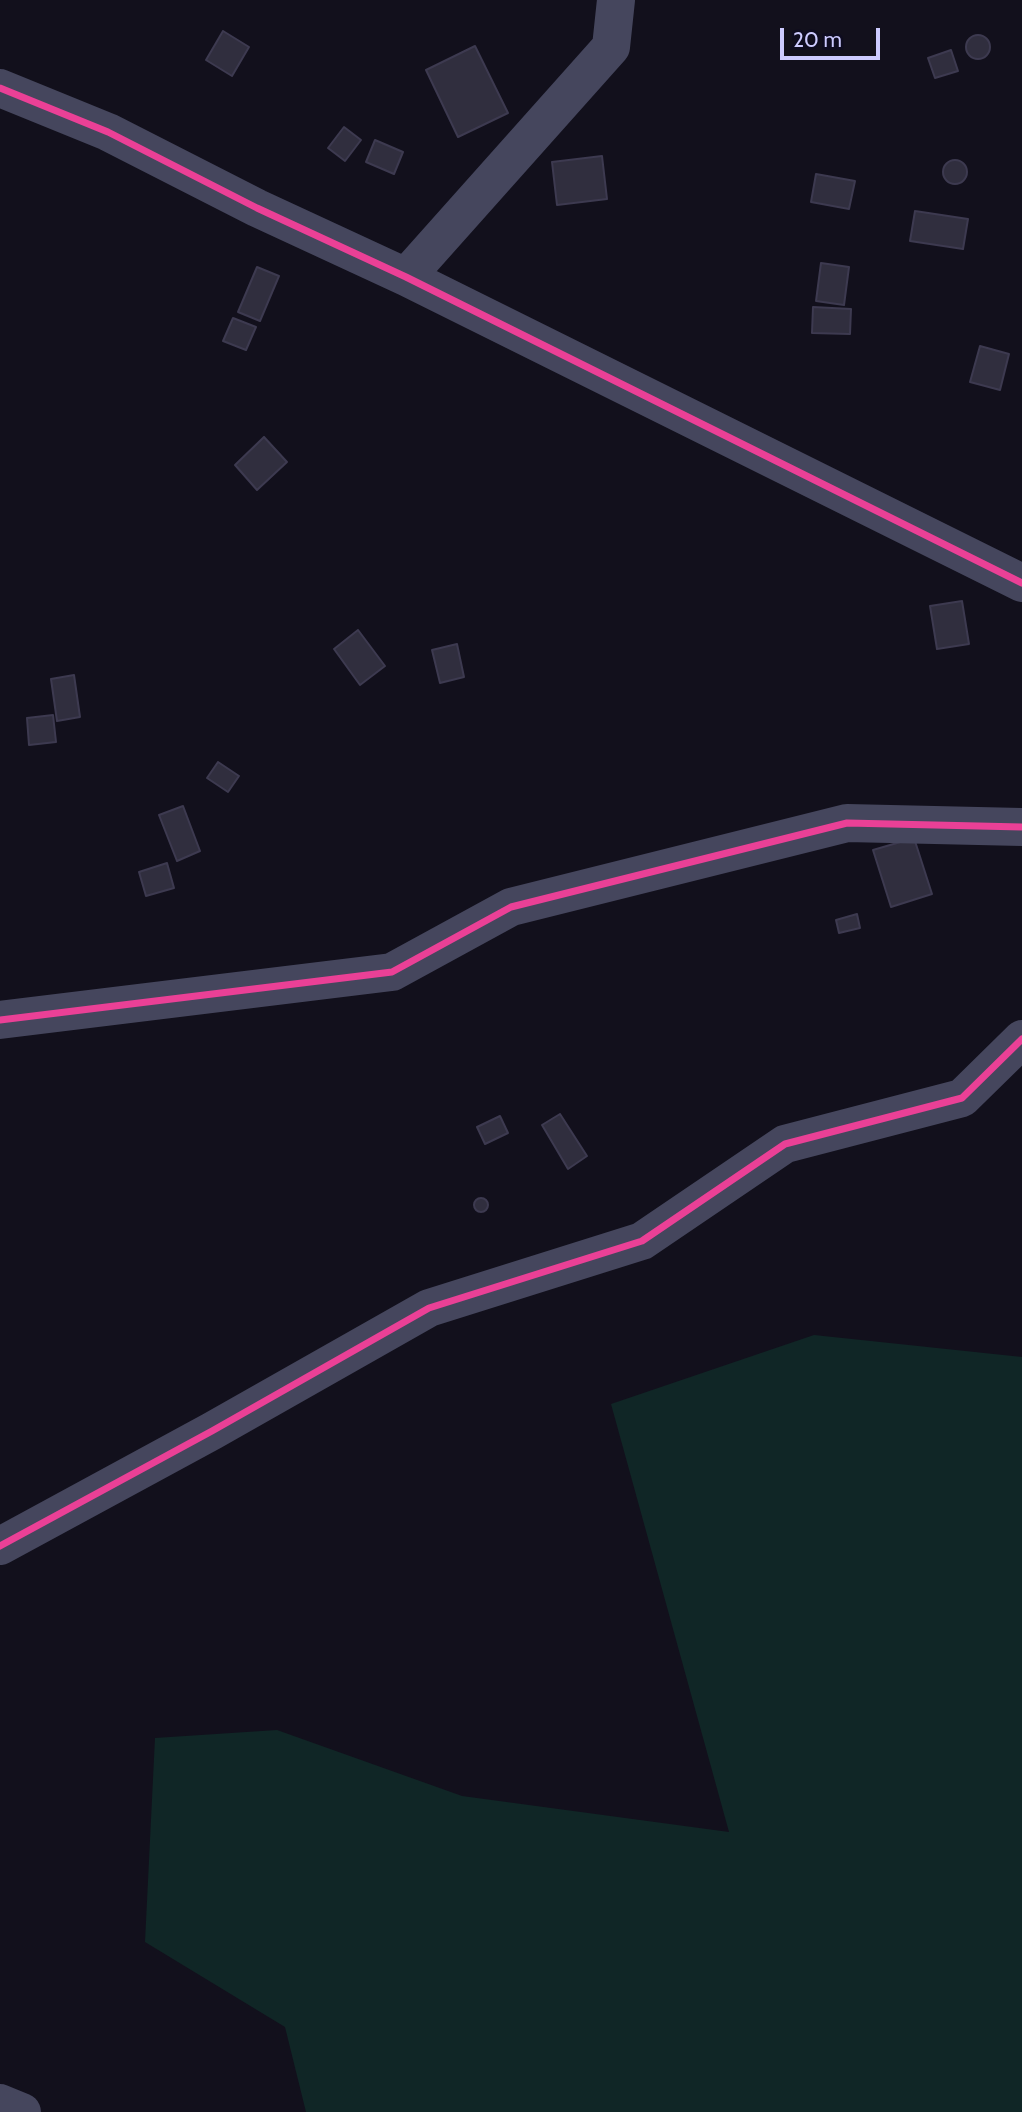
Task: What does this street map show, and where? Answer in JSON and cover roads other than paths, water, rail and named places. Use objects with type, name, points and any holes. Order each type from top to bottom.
[{"type":"street","points":[[406,278],[611,47],[616,0]]},
{"type":"street","points":[[0,88],[108,132],[257,208],[406,278],[1022,583]]},
{"type":"street","points":[[0,1020],[392,972],[511,907],[847,824],[1022,827]]},
{"type":"street","points":[[0,1546],[429,1308],[642,1241],[785,1144],[962,1098],[1022,1039]]},
{"type":"street","points":[[0,2104],[22,2112]]}]
